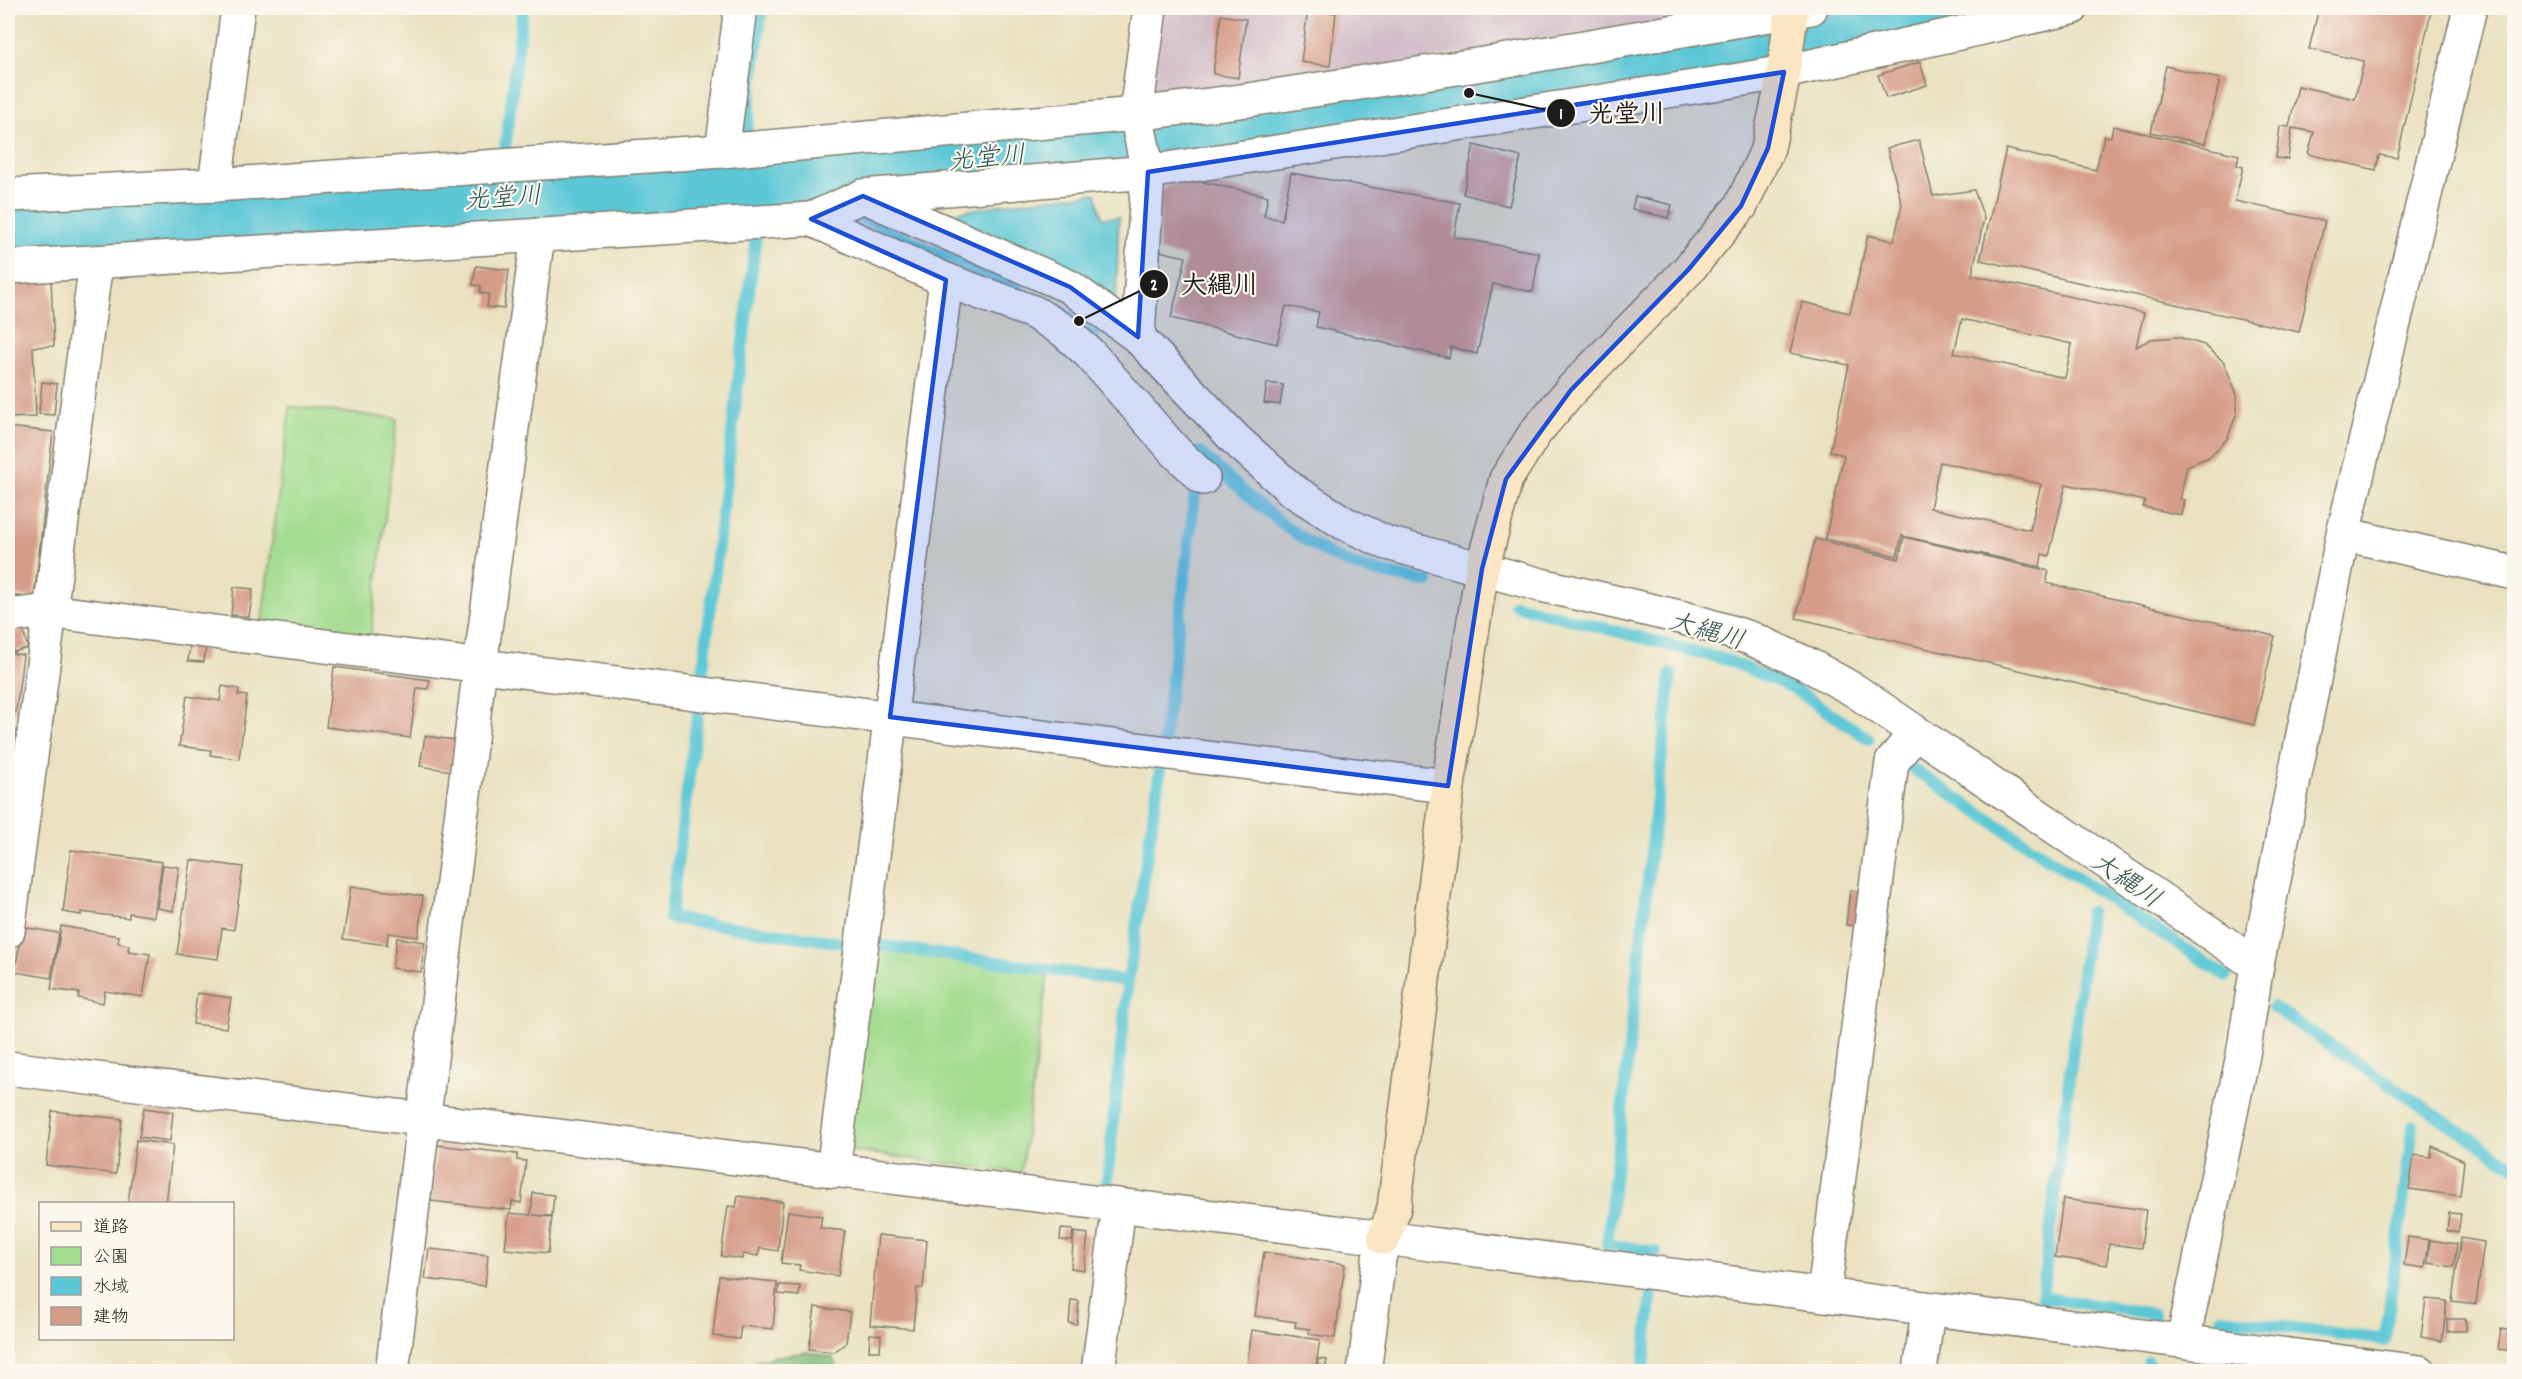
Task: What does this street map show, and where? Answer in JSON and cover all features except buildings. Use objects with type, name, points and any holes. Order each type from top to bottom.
[{"type":"street","points":[[215,185],[238,8]]},
{"type":"street","points":[[722,151],[741,8]]},
{"type":"street","points":[[1138,337],[1147,167],[1137,117],[1150,8]]},
{"type":"street","points":[[8,267],[538,235],[837,208],[1147,167],[1784,68],[2072,8]]},
{"type":"street","points":[[2183,1341],[2243,1055],[2256,965],[2343,534],[2470,8]]},
{"type":"street","points":[[8,195],[215,185],[722,151],[1137,117],[1496,62],[1796,11],[1768,148],[1742,206],[1688,270],[1571,390],[1535,433],[1506,479],[1482,569],[1448,786],[1394,1208],[1379,1259],[1365,1371]]},
{"type":"street","points":[[837,208],[1070,286],[1138,337],[1235,439],[1292,490],[1344,523],[1387,543],[1482,569],[1684,618],[1750,638],[1807,664],[1854,690],[2256,965]]},
{"type":"street","points":[[837,208],[946,280],[1033,312],[1063,330],[1089,353],[1175,451],[1203,478]]},
{"type":"street","points":[[392,1371],[480,666],[538,235]]},
{"type":"street","points":[[8,931],[48,611],[96,262]]},
{"type":"street","points":[[833,1171],[946,280]]},
{"type":"street","points":[[2343,534],[2514,573]]},
{"type":"street","points":[[8,616],[48,611],[1448,786]]},
{"type":"street","points":[[1824,1294],[1892,762],[1915,733]]},
{"type":"street","points":[[8,1068],[1824,1294],[2183,1341],[2363,1368],[2420,1371]]},
{"type":"street","points":[[1098,1371],[1119,1206]]},
{"type":"street","points":[[1920,1371],[1928,1309]]},
{"type":"highlighted area","points":[[1784,72],[1768,148],[1741,206],[1688,270],[1571,390],[1506,479],[1482,569],[1448,786],[890,717],[946,280],[811,219],[863,196],[1070,287],[1138,337],[1148,172]]},
{"type":"shaded area","points":[[1162,8],[1753,8],[1150,103]]},
{"type":"green space","points":[[290,406],[397,419],[370,642],[261,628]]},
{"type":"green space","points":[[871,947],[1048,972],[1021,1173],[845,1150]]},
{"type":"green space","points":[[807,1352],[832,1357],[840,1371],[726,1371],[772,1357]]},
{"type":"water","points":[[1096,193],[1102,218],[1119,217],[1116,305],[1087,278],[945,214],[1017,202]]},
{"type":"waterway","points":[[505,149],[523,8]]},
{"type":"waterway","points":[[746,132],[762,8]]},
{"type":"waterway","name":"光堂川","points":[[8,234],[594,194],[1163,144],[1485,90],[1659,65],[1957,8]]},
{"type":"waterway","name":"大縄川","points":[[775,179],[1019,290]]},
{"type":"waterway","points":[[701,686],[756,237]]},
{"type":"waterway","name":"大縄川","points":[[1061,312],[1079,321],[1094,338]]},
{"type":"waterway","name":"大縄川","points":[[1199,452],[1273,516],[1312,544],[1356,566],[1428,582]]},
{"type":"waterway","points":[[1164,741],[1195,494]]},
{"type":"waterway","name":"大縄川","points":[[1515,605],[1727,660],[1791,687],[1869,739]]},
{"type":"waterway","points":[[1656,1252],[1607,1244],[1671,674]]},
{"type":"waterway","points":[[699,703],[670,918],[850,944]]},
{"type":"waterway","points":[[1107,1182],[1128,981],[1161,764]]},
{"type":"waterway","name":"大縄川","points":[[1910,767],[2226,976]]},
{"type":"waterway","points":[[2090,912],[2042,1297],[2154,1314]]},
{"type":"waterway","points":[[871,944],[1128,981]]},
{"type":"waterway","name":"大縄川","points":[[2273,1007],[2514,1167]]},
{"type":"waterway","points":[[2221,1318],[2385,1340],[2413,1126]]},
{"type":"waterway","points":[[1643,1372],[1652,1293]]},
{"type":"waterway","points":[[2147,1372],[2148,1362]]},
{"type":"place","name":"光堂川","points":[[1469,93]]},
{"type":"place","name":"大縄川","points":[[1079,321]]}]
